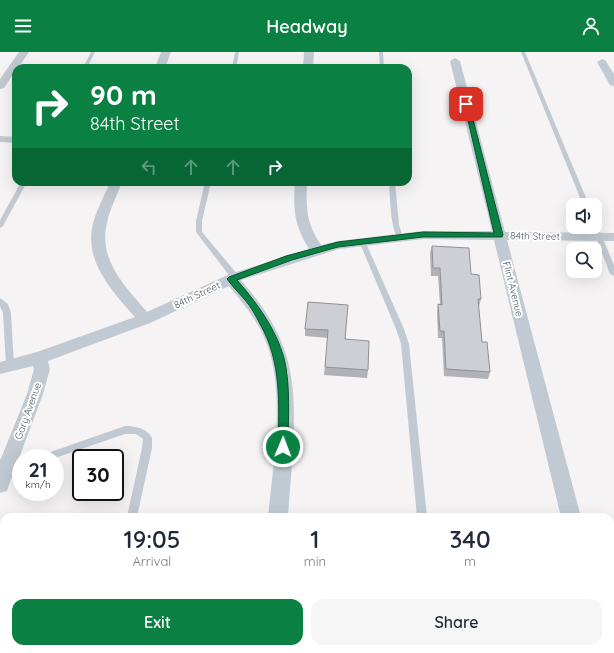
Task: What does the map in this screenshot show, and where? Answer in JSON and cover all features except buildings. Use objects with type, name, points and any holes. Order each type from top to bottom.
[{"type":"street","points":[[16,64],[24,52]]},
{"type":"street","points":[[162,64],[166,52]]},
{"type":"street","points":[[308,64],[309,52]]},
{"type":"street","name":"Flint Avenue","points":[[455,61],[570,513]]},
{"type":"street","points":[[602,62],[614,83]]},
{"type":"street","points":[[0,86],[12,69]]},
{"type":"street","points":[[0,139],[12,140]]},
{"type":"street","points":[[115,186],[98,234],[98,249],[103,264],[112,279],[145,319]]},
{"type":"street","points":[[301,186],[300,216],[305,230],[317,250]]},
{"type":"street","name":"84th Street","points":[[5,367],[39,358],[145,319],[233,278],[317,250],[362,241],[400,236],[566,233]]},
{"type":"street","name":"84th Street","points":[[602,233],[614,237]]},
{"type":"street","points":[[233,278],[249,299],[264,324],[280,359],[284,396],[283,447],[278,513]]},
{"type":"street","name":"Gary Avenue","points":[[0,485],[35,394],[42,368],[39,358]]},
{"type":"lane","points":[[87,64],[93,52]]},
{"type":"lane","points":[[235,64],[237,52]]},
{"type":"lane","points":[[380,52],[382,64]]},
{"type":"lane","points":[[523,52],[583,198]]},
{"type":"lane","points":[[0,226],[22,186]]},
{"type":"lane","points":[[207,186],[199,221],[199,232],[233,278]]},
{"type":"lane","points":[[392,186],[396,225],[400,236]]},
{"type":"lane","points":[[598,234],[614,274]]},
{"type":"lane","points":[[362,241],[405,344],[409,372],[422,513]]},
{"type":"lane","points":[[0,301],[5,306],[8,313],[5,367]]},
{"type":"lane","points":[[64,451],[125,430],[135,429],[148,438],[133,513]]},
{"type":"route","points":[[283,447],[284,396],[280,359],[264,324],[249,299],[232,279],[289,258],[338,245],[362,241],[400,236],[449,234],[499,235],[466,104]]}]
